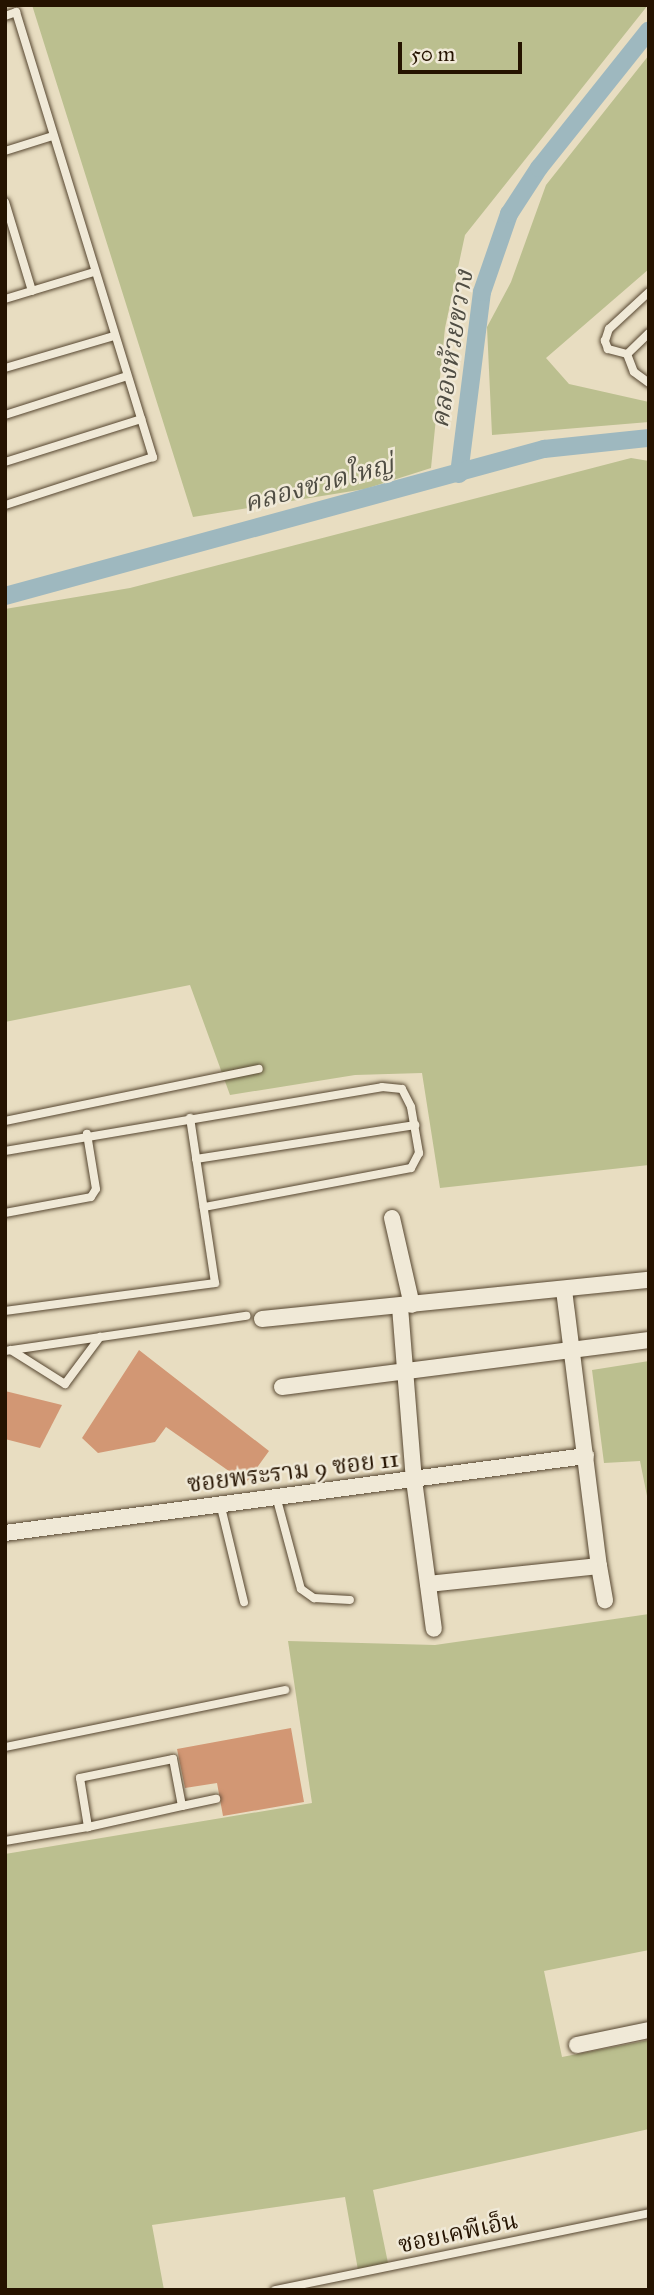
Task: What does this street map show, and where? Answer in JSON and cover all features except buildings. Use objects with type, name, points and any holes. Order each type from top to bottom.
[{"type":"street","points":[[392,1218],[406,1306],[405,1371],[414,1480],[434,1629]]},
{"type":"street","points":[[254,1318],[406,1306],[649,1280]]},
{"type":"street","points":[[564,1290],[605,1600]]},
{"type":"street","points":[[282,1387],[649,1340]]},
{"type":"street","name":"ซอยพระราม 9 ซอย 11","points":[[5,1532],[586,1456]]},
{"type":"street","points":[[428,1584],[599,1566]]},
{"type":"street","points":[[577,2045],[649,2030]]},
{"type":"lane","points":[[5,16],[16,12],[153,457],[5,505]]},
{"type":"lane","points":[[5,151],[53,136]]},
{"type":"lane","points":[[5,202],[32,291]]},
{"type":"lane","points":[[5,299],[94,272]]},
{"type":"lane","points":[[627,354],[608,349],[604,341],[608,329],[649,292]]},
{"type":"lane","points":[[627,354],[649,333]]},
{"type":"lane","points":[[5,368],[114,336]]},
{"type":"lane","points":[[627,354],[635,372],[649,383]]},
{"type":"lane","points":[[5,415],[127,376]]},
{"type":"lane","points":[[5,461],[141,419]]},
{"type":"lane","points":[[5,1121],[259,1069]]},
{"type":"lane","points":[[5,1152],[87,1134],[395,1086],[402,1089],[415,1125],[419,1159],[411,1168],[204,1208]]},
{"type":"lane","points":[[5,1311],[215,1283],[190,1118]]},
{"type":"lane","points":[[196,1159],[415,1125]]},
{"type":"lane","points":[[5,1213],[91,1197],[96,1189],[87,1134]]},
{"type":"lane","points":[[8,1350],[254,1318]]},
{"type":"lane","points":[[8,1350],[65,1384],[100,1337]]},
{"type":"lane","points":[[276,1496],[301,1589],[314,1598],[350,1600]]},
{"type":"lane","points":[[220,1503],[244,1602]]},
{"type":"lane","points":[[5,1746],[285,1690]]},
{"type":"lane","points":[[88,1827],[80,1778],[173,1759],[182,1806]]},
{"type":"lane","points":[[5,1841],[88,1827],[216,1799]]},
{"type":"lane","name":"ซอยเคพีเอ็น","points":[[275,2290],[649,2213]]},
{"type":"green space","points":[[32,5],[648,5],[465,235],[445,328],[431,468],[365,489],[193,517]]},
{"type":"green space","points":[[649,55],[649,269],[546,358],[569,384],[649,402],[649,422],[492,435],[487,327],[511,282],[546,185]]},
{"type":"green space","points":[[631,458],[649,461],[649,1165],[440,1188],[422,1073],[355,1075],[230,1095],[190,985],[5,1022],[5,609],[130,588]]},
{"type":"green space","points":[[649,1361],[649,1506],[640,1461],[604,1463],[592,1370]]},
{"type":"green space","points":[[649,1614],[649,1950],[544,1971],[562,2057],[649,2040],[649,2129],[373,2190],[388,2263],[358,2270],[345,2197],[152,2225],[164,2290],[5,2290],[5,1854],[312,1803],[288,1641],[435,1645]]},
{"type":"waterway","name":"คลองห้วยขวาง","points":[[459,474],[482,292],[509,214],[539,168],[649,30]]},
{"type":"waterway","name":"คลองชวดใหญ่","points":[[5,596],[544,449],[649,438]]}]
